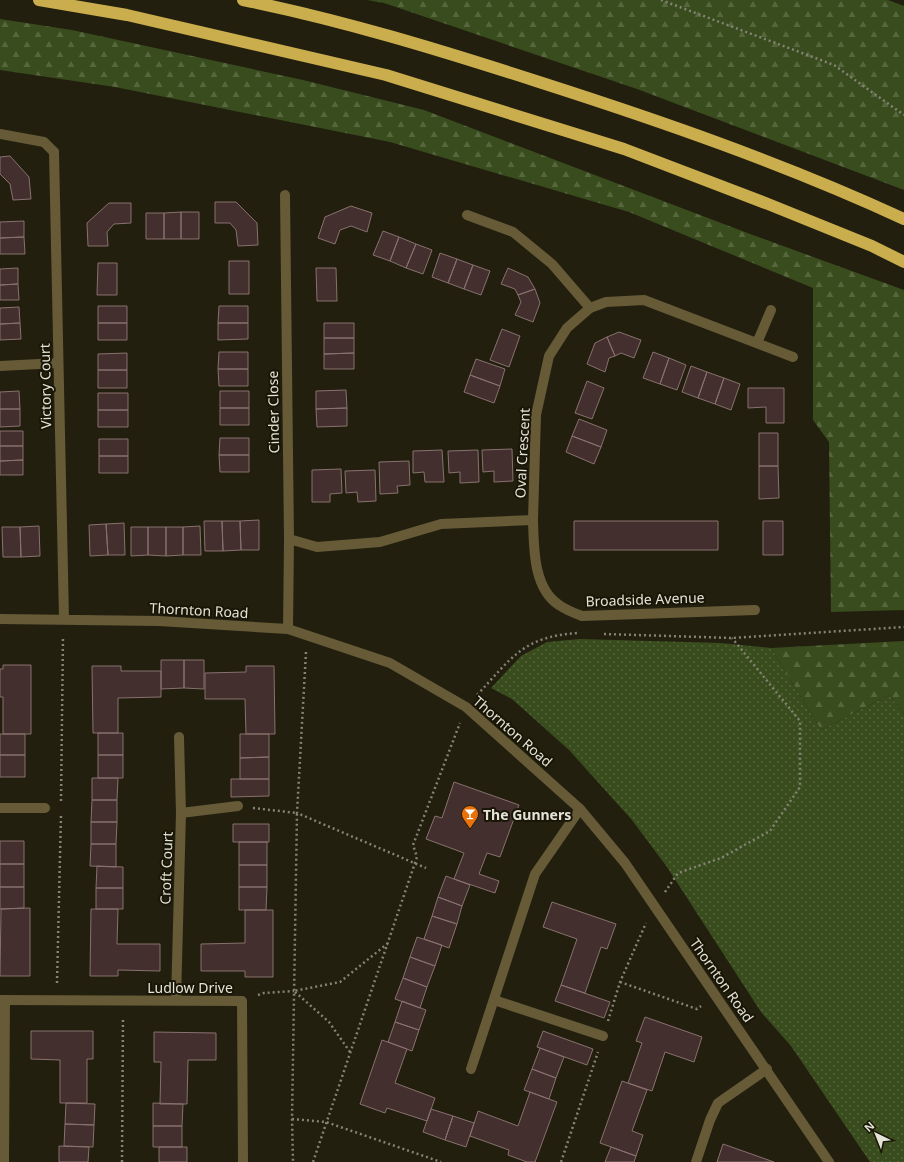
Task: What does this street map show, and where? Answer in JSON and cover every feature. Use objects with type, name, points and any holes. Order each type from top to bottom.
[{"type":"highway","points":[[39,0],[127,16],[386,75],[624,149],[872,246],[904,262]]},
{"type":"highway","points":[[243,0],[341,22],[481,63],[646,116],[796,173],[904,219]]},
{"type":"street","name":"Victory Court","points":[[0,134],[44,142],[54,152],[64,619]]},
{"type":"street","name":"Cinder Close","points":[[284,195],[289,538],[288,629]]},
{"type":"street","points":[[466,215],[513,232],[552,264],[590,308]]},
{"type":"street","name":"Oval Crescent","points":[[533,520],[536,415],[549,356],[567,328],[590,308],[606,302],[644,300],[793,357]]},
{"type":"street","points":[[757,343],[771,310]]},
{"type":"street","points":[[0,366],[58,363]]},
{"type":"street","points":[[289,538],[317,547],[380,542],[441,524],[533,520]]},
{"type":"street","name":"Broadside Avenue","points":[[533,520],[535,563],[545,588],[558,605],[582,616],[755,610]]},
{"type":"street","name":"Thornton Road","points":[[0,620],[64,619],[159,621],[288,629],[390,663],[466,707],[580,809],[625,863],[714,996],[767,1069],[829,1162]]},
{"type":"street","name":"Croft Court","points":[[176,1000],[181,813],[179,737]]},
{"type":"street","points":[[181,813],[238,806]]},
{"type":"street","points":[[0,808],[45,808]]},
{"type":"street","points":[[471,1069],[535,874],[580,809]]},
{"type":"street","points":[[2,1000],[2,1114],[4,1162]]},
{"type":"street","name":"Ludlow Drive","points":[[2,1000],[242,1001],[243,1162]]},
{"type":"street","points":[[494,1000],[603,1036]]},
{"type":"street","points":[[696,1162],[710,1120],[718,1103],[767,1069]]},
{"type":"path","points":[[661,0],[834,65],[904,115]]},
{"type":"path","points":[[597,634],[732,638],[904,627]]},
{"type":"path","points":[[313,1162],[415,864],[417,857],[413,845],[466,707],[517,653],[534,642],[556,635],[581,633]]},
{"type":"path","points":[[293,1162],[292,1119],[297,813],[307,636]]},
{"type":"path","points":[[654,907],[678,873],[721,858],[770,830],[800,787],[800,721],[732,638]]},
{"type":"path","points":[[238,806],[297,813],[426,868]]},
{"type":"path","points":[[242,1001],[264,993],[294,991],[340,982],[387,944]]},
{"type":"path","points":[[620,982],[697,1009],[714,996]]},
{"type":"path","points":[[294,991],[329,1022],[350,1052]]},
{"type":"path","points":[[122,1162],[123,1000]]},
{"type":"path","points":[[292,1119],[326,1122],[441,1162]]},
{"type":"green space","points":[[367,0],[888,0],[904,6],[904,190],[637,89],[384,3]]},
{"type":"green space","points":[[0,19],[72,30],[303,80],[424,110],[750,234],[904,290],[904,610],[831,612],[829,442],[813,420],[813,288],[629,212],[390,142],[115,87],[0,70]]},
{"type":"green space","points":[[580,639],[721,643],[771,648],[821,730],[889,695],[904,714],[904,1162],[870,1162],[791,1046],[761,1012],[667,867],[632,820],[569,750],[512,699],[491,688],[521,656],[547,642]]},
{"type":"green space","points":[[904,641],[904,714],[889,695],[821,730],[771,648]]},
{"type":"building","points":[[10,156],[29,177],[31,199],[13,200],[10,184],[0,174],[0,157]]},
{"type":"building","points":[[215,202],[236,202],[257,223],[258,245],[238,246],[236,230],[230,223],[215,223]]},
{"type":"building","points":[[109,203],[131,203],[131,223],[114,224],[107,232],[108,246],[88,246],[87,223]]},
{"type":"building","points":[[351,206],[372,213],[367,232],[351,226],[340,230],[335,244],[318,238],[325,217]]},
{"type":"building","points":[[181,212],[181,239],[164,239],[164,213]]},
{"type":"building","points":[[181,212],[199,212],[199,239],[181,239]]},
{"type":"building","points":[[146,213],[164,213],[164,239],[146,239]]},
{"type":"building","points":[[24,221],[24,237],[0,238],[0,222]]},
{"type":"building","points":[[383,231],[399,237],[390,261],[373,255]]},
{"type":"building","points":[[24,237],[25,254],[0,254],[0,238]]},
{"type":"building","points":[[399,237],[416,244],[406,268],[390,261]]},
{"type":"building","points":[[416,244],[432,250],[423,274],[406,268]]},
{"type":"building","points":[[440,253],[457,259],[448,283],[432,277]]},
{"type":"building","points":[[457,259],[473,265],[464,289],[448,283]]},
{"type":"building","points":[[229,261],[249,261],[249,294],[229,294]]},
{"type":"building","points":[[98,263],[117,263],[117,295],[97,295]]},
{"type":"building","points":[[473,265],[490,271],[481,295],[464,289]]},
{"type":"building","points":[[18,268],[18,284],[0,285],[0,269]]},
{"type":"building","points":[[316,268],[336,268],[337,301],[317,301]]},
{"type":"building","points":[[508,268],[528,277],[535,289],[518,295],[515,289],[501,284]]},
{"type":"building","points":[[18,284],[19,300],[0,300],[0,285]]},
{"type":"building","points":[[535,289],[540,303],[533,322],[515,315],[521,302],[518,295]]},
{"type":"building","points":[[98,306],[127,306],[127,323],[98,323]]},
{"type":"building","points":[[219,306],[248,306],[248,323],[218,323]]},
{"type":"building","points":[[19,307],[20,323],[0,324],[0,308]]},
{"type":"building","points":[[20,323],[21,339],[0,340],[0,324]]},
{"type":"building","points":[[98,323],[127,323],[127,340],[98,340]]},
{"type":"building","points":[[218,323],[248,323],[248,339],[218,340]]},
{"type":"building","points":[[324,323],[354,323],[354,338],[324,338]]},
{"type":"building","points":[[502,329],[520,336],[509,367],[490,360]]},
{"type":"building","points":[[619,332],[641,340],[634,358],[621,353],[615,356],[607,337]]},
{"type":"building","points":[[607,337],[615,356],[609,358],[605,372],[587,364],[595,343]]},
{"type":"building","points":[[324,338],[354,338],[354,353],[324,354]]},
{"type":"building","points":[[219,352],[248,352],[248,369],[218,369]]},
{"type":"building","points":[[653,352],[669,358],[660,384],[643,378]]},
{"type":"building","points":[[127,353],[127,370],[98,370],[98,354]]},
{"type":"building","points":[[354,353],[354,369],[324,369],[324,354]]},
{"type":"building","points":[[669,358],[686,365],[677,390],[660,384]]},
{"type":"building","points":[[476,359],[505,369],[500,386],[470,375]]},
{"type":"building","points":[[691,366],[707,372],[698,398],[682,392]]},
{"type":"building","points":[[218,369],[248,369],[248,386],[219,386]]},
{"type":"building","points":[[98,370],[127,370],[127,388],[98,388]]},
{"type":"building","points":[[707,372],[724,378],[715,404],[698,398]]},
{"type":"building","points":[[470,375],[500,386],[494,403],[464,392]]},
{"type":"building","points":[[724,378],[740,384],[731,410],[715,404]]},
{"type":"building","points":[[587,381],[604,388],[592,419],[575,413]]},
{"type":"building","points":[[748,388],[784,388],[784,423],[766,423],[766,407],[748,408]]},
{"type":"building","points":[[346,390],[347,408],[316,409],[316,391]]},
{"type":"building","points":[[19,391],[20,409],[0,409],[0,392]]},
{"type":"building","points":[[220,391],[249,391],[249,408],[220,408]]},
{"type":"building","points":[[98,393],[128,393],[128,410],[98,410]]},
{"type":"building","points":[[220,408],[249,408],[249,425],[220,425]]},
{"type":"building","points":[[347,408],[347,426],[317,427],[316,409]]},
{"type":"building","points":[[0,409],[20,409],[20,426],[0,427]]},
{"type":"building","points":[[98,410],[128,410],[128,427],[98,427]]},
{"type":"building","points":[[579,419],[607,430],[601,447],[572,436]]},
{"type":"building","points":[[0,431],[23,431],[23,446],[0,446]]},
{"type":"building","points":[[759,433],[778,433],[778,466],[759,466]]},
{"type":"building","points":[[572,436],[601,447],[594,464],[566,452]]},
{"type":"building","points":[[220,438],[249,438],[249,455],[219,455]]},
{"type":"building","points":[[99,439],[128,439],[128,456],[99,456]]},
{"type":"building","points":[[0,446],[23,446],[23,460],[0,461]]},
{"type":"building","points":[[512,449],[513,481],[494,482],[494,471],[483,472],[482,450]]},
{"type":"building","points":[[442,450],[444,482],[425,482],[424,472],[413,473],[413,451]]},
{"type":"building","points":[[478,450],[479,482],[460,483],[460,472],[449,473],[448,451]]},
{"type":"building","points":[[219,455],[249,455],[249,472],[220,472]]},
{"type":"building","points":[[99,456],[128,456],[128,473],[99,473]]},
{"type":"building","points":[[23,460],[23,475],[0,475],[0,461]]},
{"type":"building","points":[[409,461],[410,485],[397,486],[398,493],[380,494],[379,462]]},
{"type":"building","points":[[759,466],[778,466],[779,498],[759,499]]},
{"type":"building","points":[[341,469],[342,493],[330,494],[330,502],[312,502],[312,470]]},
{"type":"building","points":[[375,470],[376,501],[358,502],[357,492],[346,493],[345,471]]},
{"type":"building","points":[[259,520],[259,550],[241,550],[240,521]]},
{"type":"building","points":[[204,521],[222,521],[223,551],[205,551]]},
{"type":"building","points":[[222,521],[240,521],[241,550],[223,551]]},
{"type":"building","points":[[574,521],[718,521],[718,550],[574,550]]},
{"type":"building","points":[[763,521],[783,521],[783,555],[763,555]]},
{"type":"building","points":[[124,523],[125,555],[108,555],[106,524]]},
{"type":"building","points":[[106,524],[108,555],[90,556],[89,525]]},
{"type":"building","points":[[39,526],[40,556],[21,557],[20,527]]},
{"type":"building","points":[[200,526],[201,555],[183,555],[183,527]]},
{"type":"building","points":[[2,527],[20,527],[21,557],[3,557]]},
{"type":"building","points":[[131,527],[148,527],[148,555],[131,556]]},
{"type":"building","points":[[148,527],[166,527],[166,556],[148,555]]},
{"type":"building","points":[[166,527],[183,527],[183,555],[166,556]]},
{"type":"building","points":[[161,660],[184,660],[184,688],[161,689]]},
{"type":"building","points":[[184,660],[204,660],[204,689],[184,688]]},
{"type":"building","points":[[3,665],[31,665],[31,734],[3,734],[3,697],[0,697],[0,669],[3,669]]},
{"type":"building","points":[[92,666],[121,666],[121,671],[161,671],[161,697],[118,698],[118,733],[93,733]]},
{"type":"building","points":[[246,666],[274,666],[275,734],[246,734],[245,699],[205,699],[205,673],[246,672]]},
{"type":"building","points":[[98,733],[123,733],[123,755],[98,755]]},
{"type":"building","points":[[0,734],[25,734],[25,755],[0,755]]},
{"type":"building","points":[[240,734],[269,734],[269,757],[240,758]]},
{"type":"building","points":[[0,755],[25,755],[25,777],[0,777]]},
{"type":"building","points":[[98,755],[123,755],[123,778],[98,778]]},
{"type":"building","points":[[269,757],[269,779],[240,779],[240,758]]},
{"type":"building","points":[[92,778],[118,778],[117,800],[92,800]]},
{"type":"building","points":[[231,779],[269,779],[269,796],[231,797]]},
{"type":"building","name":"The Gunners","points":[[454,782],[519,805],[500,857],[487,853],[479,874],[499,881],[495,893],[454,879],[464,853],[426,839],[435,816],[442,818]]},
{"type":"building","points":[[92,800],[117,800],[117,822],[91,822]]},
{"type":"building","points":[[91,822],[117,822],[116,844],[91,844]]},
{"type":"building","points":[[233,824],[269,824],[269,842],[233,842]]},
{"type":"building","points":[[0,841],[24,841],[24,864],[0,864]]},
{"type":"building","points":[[239,842],[267,842],[267,865],[239,865]]},
{"type":"building","points":[[91,844],[116,844],[116,867],[90,866]]},
{"type":"building","points":[[0,864],[24,864],[24,887],[0,887]]},
{"type":"building","points":[[239,865],[267,865],[267,887],[239,887]]},
{"type":"building","points":[[97,866],[123,867],[123,888],[96,888]]},
{"type":"building","points":[[446,876],[470,885],[462,906],[438,897]]},
{"type":"building","points":[[0,887],[24,887],[24,908],[0,909]]},
{"type":"building","points":[[239,887],[267,887],[266,910],[239,910]]},
{"type":"building","points":[[96,888],[123,888],[123,909],[96,909]]},
{"type":"building","points":[[438,897],[462,906],[457,924],[432,916]]},
{"type":"building","points":[[552,902],[616,924],[607,949],[601,947],[585,993],[561,985],[577,939],[543,927]]},
{"type":"building","points":[[30,908],[30,976],[0,976],[1,909]]},
{"type":"building","points":[[91,909],[118,909],[117,944],[160,944],[160,971],[118,970],[118,976],[90,976]]},
{"type":"building","points":[[245,910],[273,910],[273,977],[245,977],[245,971],[201,971],[201,944],[245,943]]},
{"type":"building","points":[[432,916],[457,924],[449,948],[424,939]]},
{"type":"building","points":[[417,937],[442,945],[435,966],[410,957]]},
{"type":"building","points":[[410,957],[435,966],[427,987],[403,978]]},
{"type":"building","points":[[403,978],[427,987],[420,1008],[395,999]]},
{"type":"building","points":[[561,985],[610,1002],[604,1018],[555,1001]]},
{"type":"building","points":[[402,1001],[426,1010],[419,1030],[395,1022]]},
{"type":"building","points":[[645,1017],[702,1037],[694,1062],[665,1052],[652,1091],[628,1083],[642,1043],[636,1041]]},
{"type":"building","points":[[395,1022],[419,1030],[412,1051],[388,1042]]},
{"type":"building","points":[[31,1031],[93,1031],[93,1059],[87,1059],[87,1103],[60,1103],[60,1060],[31,1059]]},
{"type":"building","points":[[543,1031],[593,1049],[587,1065],[537,1047]]},
{"type":"building","points":[[154,1032],[216,1033],[216,1060],[188,1060],[187,1104],[160,1104],[161,1062],[154,1062]]},
{"type":"building","points":[[382,1040],[407,1049],[395,1083],[435,1098],[427,1121],[387,1108],[385,1113],[360,1104]]},
{"type":"building","points":[[540,1048],[564,1057],[556,1078],[532,1069]]},
{"type":"building","points":[[532,1069],[556,1078],[549,1099],[524,1090]]},
{"type":"building","points":[[622,1081],[647,1090],[632,1131],[643,1135],[636,1156],[600,1143]]},
{"type":"building","points":[[530,1092],[557,1102],[535,1162],[527,1162],[508,1155],[509,1150],[470,1136],[478,1111],[518,1126]]},
{"type":"building","points":[[66,1103],[95,1104],[94,1125],[65,1124]]},
{"type":"building","points":[[153,1103],[183,1104],[182,1126],[153,1126]]},
{"type":"building","points":[[431,1109],[453,1116],[445,1140],[423,1132]]},
{"type":"building","points":[[453,1116],[474,1123],[466,1147],[445,1140]]},
{"type":"building","points":[[65,1124],[94,1125],[93,1147],[64,1146]]},
{"type":"building","points":[[153,1126],[182,1126],[182,1147],[153,1147]]},
{"type":"building","points":[[723,1144],[774,1162],[717,1162]]},
{"type":"building","points":[[59,1146],[89,1147],[88,1162],[59,1162]]},
{"type":"building","points":[[159,1147],[187,1147],[187,1162],[159,1162]]},
{"type":"building","points":[[611,1147],[636,1156],[634,1162],[605,1162]]},
{"type":"place","name":"The Gunners","points":[[470,829]]}]
